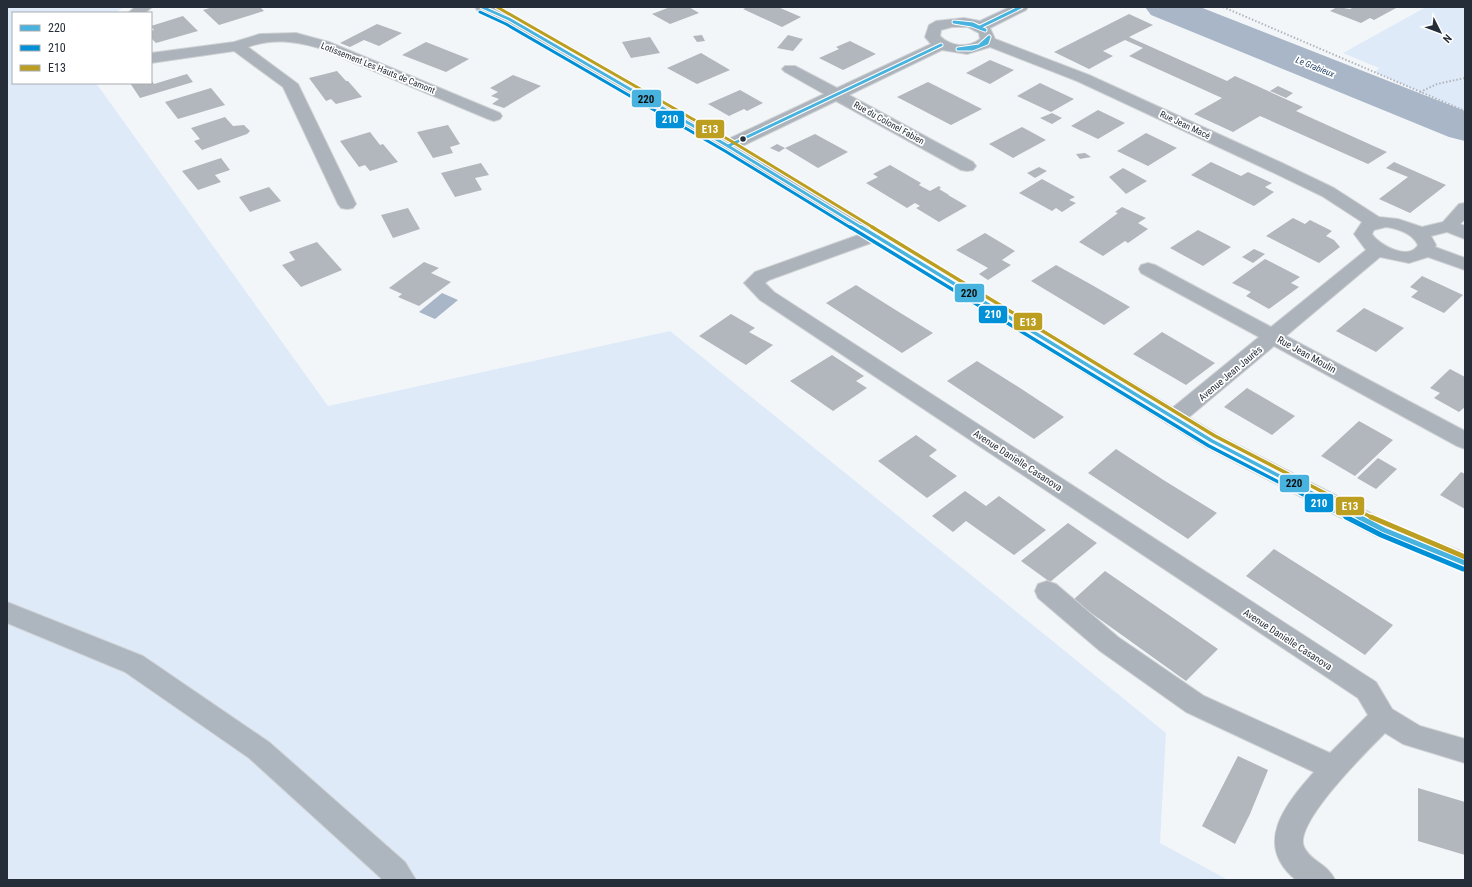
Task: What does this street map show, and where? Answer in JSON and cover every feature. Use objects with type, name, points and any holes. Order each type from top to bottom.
[{"type":"main road","points":[[482,7],[509,19],[728,146],[1212,441],[1384,530],[1465,563]]},
{"type":"main road","points":[[7,612],[134,664],[259,750],[395,872],[401,880]]},
{"type":"street","points":[[728,146],[941,45],[954,48],[977,48],[984,34],[1021,7]]},
{"type":"street","name":"Rue Jean Macé","points":[[941,45],[932,37],[932,32],[939,25],[955,22],[1083,78],[1328,192],[1375,223]]},
{"type":"street","name":"Lotissement Les Hauts de Camont","points":[[152,58],[237,46],[260,38],[296,37],[324,45],[494,116]]},
{"type":"street","points":[[237,46],[290,84],[347,204]]},
{"type":"street","name":"Rue du Colonel Fabien","points":[[790,69],[967,166]]},
{"type":"street","points":[[1442,230],[1398,223],[1375,223],[1366,227],[1364,234],[1367,242],[1377,250],[1387,254],[1406,257],[1420,255],[1426,250],[1428,245],[1442,230],[1465,208]]},
{"type":"street","name":"Avenue Danielle Casanova","points":[[875,235],[762,276],[754,283],[774,300],[1367,690],[1383,717],[1413,736],[1465,751]]},
{"type":"street","name":"Avenue Jean Jaurès","points":[[1174,418],[1377,250]]},
{"type":"street","points":[[1426,250],[1465,264]]},
{"type":"street","name":"Rue Jean Moulin","points":[[1148,269],[1274,336],[1465,441]]},
{"type":"street","points":[[1047,591],[1109,644],[1195,704],[1334,768]]},
{"type":"street","points":[[1320,880],[1308,873],[1294,858],[1288,838],[1294,820],[1334,768],[1383,717]]},
{"type":"path","points":[[1223,7],[1465,111]]},
{"type":"path","points":[[1420,92],[1437,84],[1465,78]]},
{"type":"shaded area","points":[[7,7],[124,7],[116,12],[12,12],[12,84],[97,84],[328,406],[670,331],[1166,733],[1160,843],[1228,880],[7,880]]},
{"type":"shaded area","points":[[1426,7],[1465,7],[1465,112],[1375,72],[1379,68],[1343,53]]},
{"type":"shaded area","points":[[442,293],[458,300],[435,319],[419,312]]},
{"type":"building","points":[[213,7],[260,7],[264,11],[219,25],[203,10]]},
{"type":"building","points":[[670,7],[689,7],[699,13],[670,24],[652,14]]},
{"type":"building","points":[[748,7],[778,7],[801,17],[782,27],[743,9]]},
{"type":"building","points":[[1337,7],[1350,9],[1354,7],[1398,7],[1374,20],[1370,18],[1361,23],[1330,11]]},
{"type":"building","points":[[1129,14],[1153,25],[1129,37],[1227,81],[1235,76],[1303,107],[1296,111],[1387,152],[1368,164],[1260,116],[1233,132],[1194,114],[1222,98],[1129,56],[1143,48],[1125,40],[1103,51],[1113,56],[1089,69],[1054,52]]},
{"type":"building","points":[[183,16],[198,31],[156,43],[152,39],[152,31],[154,30],[152,26]]},
{"type":"building","points":[[377,24],[402,33],[379,46],[364,40],[350,47],[340,43]]},
{"type":"building","points":[[702,35],[705,41],[697,42],[693,36]]},
{"type":"building","points":[[788,35],[803,39],[793,51],[777,48]]},
{"type":"building","points":[[650,37],[660,53],[631,58],[622,42]]},
{"type":"building","points":[[850,41],[876,54],[843,70],[819,58],[839,49],[836,47]]},
{"type":"building","points":[[426,42],[469,59],[446,72],[402,55]]},
{"type":"building","points":[[701,53],[730,70],[697,84],[667,68]]},
{"type":"building","points":[[990,60],[1014,70],[990,84],[966,73]]},
{"type":"building","points":[[337,71],[362,97],[336,104],[331,99],[326,101],[309,78]]},
{"type":"building","points":[[187,74],[193,82],[140,98],[131,84],[152,84],[152,81],[154,84]]},
{"type":"building","points":[[513,75],[541,86],[504,108],[492,104],[499,99],[491,96],[498,92],[490,88]]},
{"type":"building","points":[[928,82],[982,109],[951,125],[897,97]]},
{"type":"building","points":[[1040,83],[1074,99],[1051,112],[1017,96]]},
{"type":"building","points":[[1278,86],[1293,93],[1286,98],[1270,91]]},
{"type":"building","points":[[211,88],[225,105],[178,119],[165,102]]},
{"type":"building","points":[[740,90],[763,103],[747,111],[744,109],[729,116],[708,104]]},
{"type":"building","points":[[1098,110],[1125,123],[1098,139],[1071,126]]},
{"type":"building","points":[[1052,113],[1062,118],[1052,124],[1040,118]]},
{"type":"building","points":[[225,117],[233,126],[244,125],[250,131],[247,134],[202,150],[194,141],[200,139],[191,128]]},
{"type":"building","points":[[448,125],[460,144],[450,147],[453,153],[433,158],[417,132]]},
{"type":"building","points":[[1022,127],[1046,140],[1013,158],[989,144]]},
{"type":"building","points":[[370,132],[380,145],[383,144],[398,162],[370,171],[365,165],[359,167],[340,141]]},
{"type":"building","points":[[1146,133],[1177,148],[1148,166],[1117,151]]},
{"type":"building","points":[[815,134],[848,152],[818,168],[785,148]]},
{"type":"building","points":[[777,144],[785,148],[779,152],[770,148]]},
{"type":"building","points":[[1085,153],[1091,157],[1080,159],[1076,154]]},
{"type":"building","points":[[221,158],[230,170],[215,175],[221,182],[198,190],[182,171]]},
{"type":"building","points":[[1211,162],[1241,176],[1248,172],[1272,183],[1265,187],[1274,192],[1254,206],[1191,175]]},
{"type":"building","points":[[1394,162],[1446,185],[1410,213],[1379,199],[1408,177],[1386,168]]},
{"type":"building","points":[[481,163],[489,175],[475,178],[482,190],[455,197],[441,173]]},
{"type":"building","points":[[890,165],[921,183],[919,185],[930,191],[939,186],[941,188],[939,189],[967,206],[939,222],[916,208],[920,206],[915,203],[907,208],[866,183],[878,177],[873,174]]},
{"type":"building","points":[[1039,167],[1047,171],[1035,178],[1027,173]]},
{"type":"building","points":[[1123,168],[1147,181],[1126,194],[1109,177]]},
{"type":"building","points":[[1042,179],[1075,197],[1069,200],[1076,203],[1062,212],[1056,208],[1052,211],[1019,193]]},
{"type":"building","points":[[269,187],[281,201],[250,212],[239,197]]},
{"type":"building","points":[[1122,207],[1146,218],[1138,223],[1148,229],[1128,243],[1125,241],[1103,256],[1079,242],[1118,213],[1115,212]]},
{"type":"building","points":[[408,208],[420,229],[393,238],[381,215]]},
{"type":"building","points":[[1293,218],[1305,224],[1310,220],[1332,231],[1326,236],[1334,240],[1340,247],[1319,263],[1266,236]]},
{"type":"building","points":[[1198,230],[1231,247],[1203,266],[1170,248]]},
{"type":"building","points":[[985,233],[1015,251],[1002,260],[1011,265],[988,280],[979,274],[988,268],[956,250]]},
{"type":"building","points":[[317,242],[342,270],[301,287],[282,265],[295,260],[289,252]]},
{"type":"building","points":[[1254,249],[1265,254],[1253,263],[1242,257]]},
{"type":"building","points":[[1265,259],[1300,277],[1291,283],[1299,287],[1269,309],[1246,296],[1251,292],[1232,283]]},
{"type":"building","points":[[424,262],[439,268],[431,273],[451,282],[419,306],[398,297],[402,294],[389,288]]},
{"type":"building","points":[[1056,265],[1130,307],[1104,325],[1031,281]]},
{"type":"building","points":[[1422,276],[1463,295],[1444,313],[1411,297],[1418,291],[1410,287]]},
{"type":"building","points":[[856,285],[933,333],[902,353],[826,303]]},
{"type":"building","points":[[1364,308],[1404,328],[1376,352],[1336,331]]},
{"type":"building","points":[[731,314],[755,328],[749,332],[773,345],[746,365],[699,336]]},
{"type":"building","points":[[1162,332],[1215,363],[1186,385],[1133,354]]},
{"type":"building","points":[[832,355],[864,376],[856,381],[867,388],[833,411],[790,381]]},
{"type":"building","points":[[977,361],[1064,417],[1034,439],[947,381]]},
{"type":"building","points":[[1450,369],[1465,377],[1465,407],[1459,412],[1434,398],[1440,393],[1430,388]]},
{"type":"building","points":[[1247,388],[1295,416],[1272,435],[1224,407]]},
{"type":"building","points":[[1359,421],[1393,440],[1355,476],[1321,456]]},
{"type":"building","points":[[916,435],[937,450],[929,456],[957,476],[927,498],[878,461]]},
{"type":"building","points":[[1116,449],[1217,513],[1188,539],[1088,473]]},
{"type":"building","points":[[1378,458],[1397,469],[1376,489],[1357,478]]},
{"type":"building","points":[[1461,472],[1465,474],[1465,509],[1440,495]]},
{"type":"building","points":[[965,491],[986,506],[999,496],[1046,530],[1014,555],[966,521],[953,532],[932,516]]},
{"type":"building","points":[[1068,523],[1097,543],[1050,582],[1021,561]]},
{"type":"building","points":[[1274,549],[1393,625],[1365,655],[1246,576]]},
{"type":"building","points":[[1105,571],[1218,649],[1186,681],[1073,600]]},
{"type":"building","points":[[1238,756],[1268,770],[1250,814],[1235,844],[1202,826]]},
{"type":"building","points":[[1418,788],[1465,802],[1465,855],[1418,841]]},
{"type":"waterway","name":"Le Grabieux","points":[[1165,7],[1465,127]]},
{"type":"transit line","name":"220","points":[[482,7],[509,19],[728,146],[1212,441],[1384,530],[1465,563]]},
{"type":"transit line","name":"E13","points":[[497,7],[512,14],[731,141],[1215,436],[1387,525],[1465,557]]},
{"type":"transit line","name":"220","points":[[980,27],[1021,7]]},
{"type":"transit line","name":"210","points":[[480,12],[506,24],[725,151],[1209,446],[1381,535],[1463,569]]},
{"type":"transit line","name":"220","points":[[954,22],[972,25],[985,30]]},
{"type":"transit line","name":"220","points":[[954,22],[973,24],[985,30]]},
{"type":"transit line","name":"220","points":[[958,49],[972,49],[987,43],[989,37]]},
{"type":"transit line","name":"220","points":[[958,49],[979,46],[989,37]]},
{"type":"transit line","name":"220","points":[[728,146],[941,45]]}]
